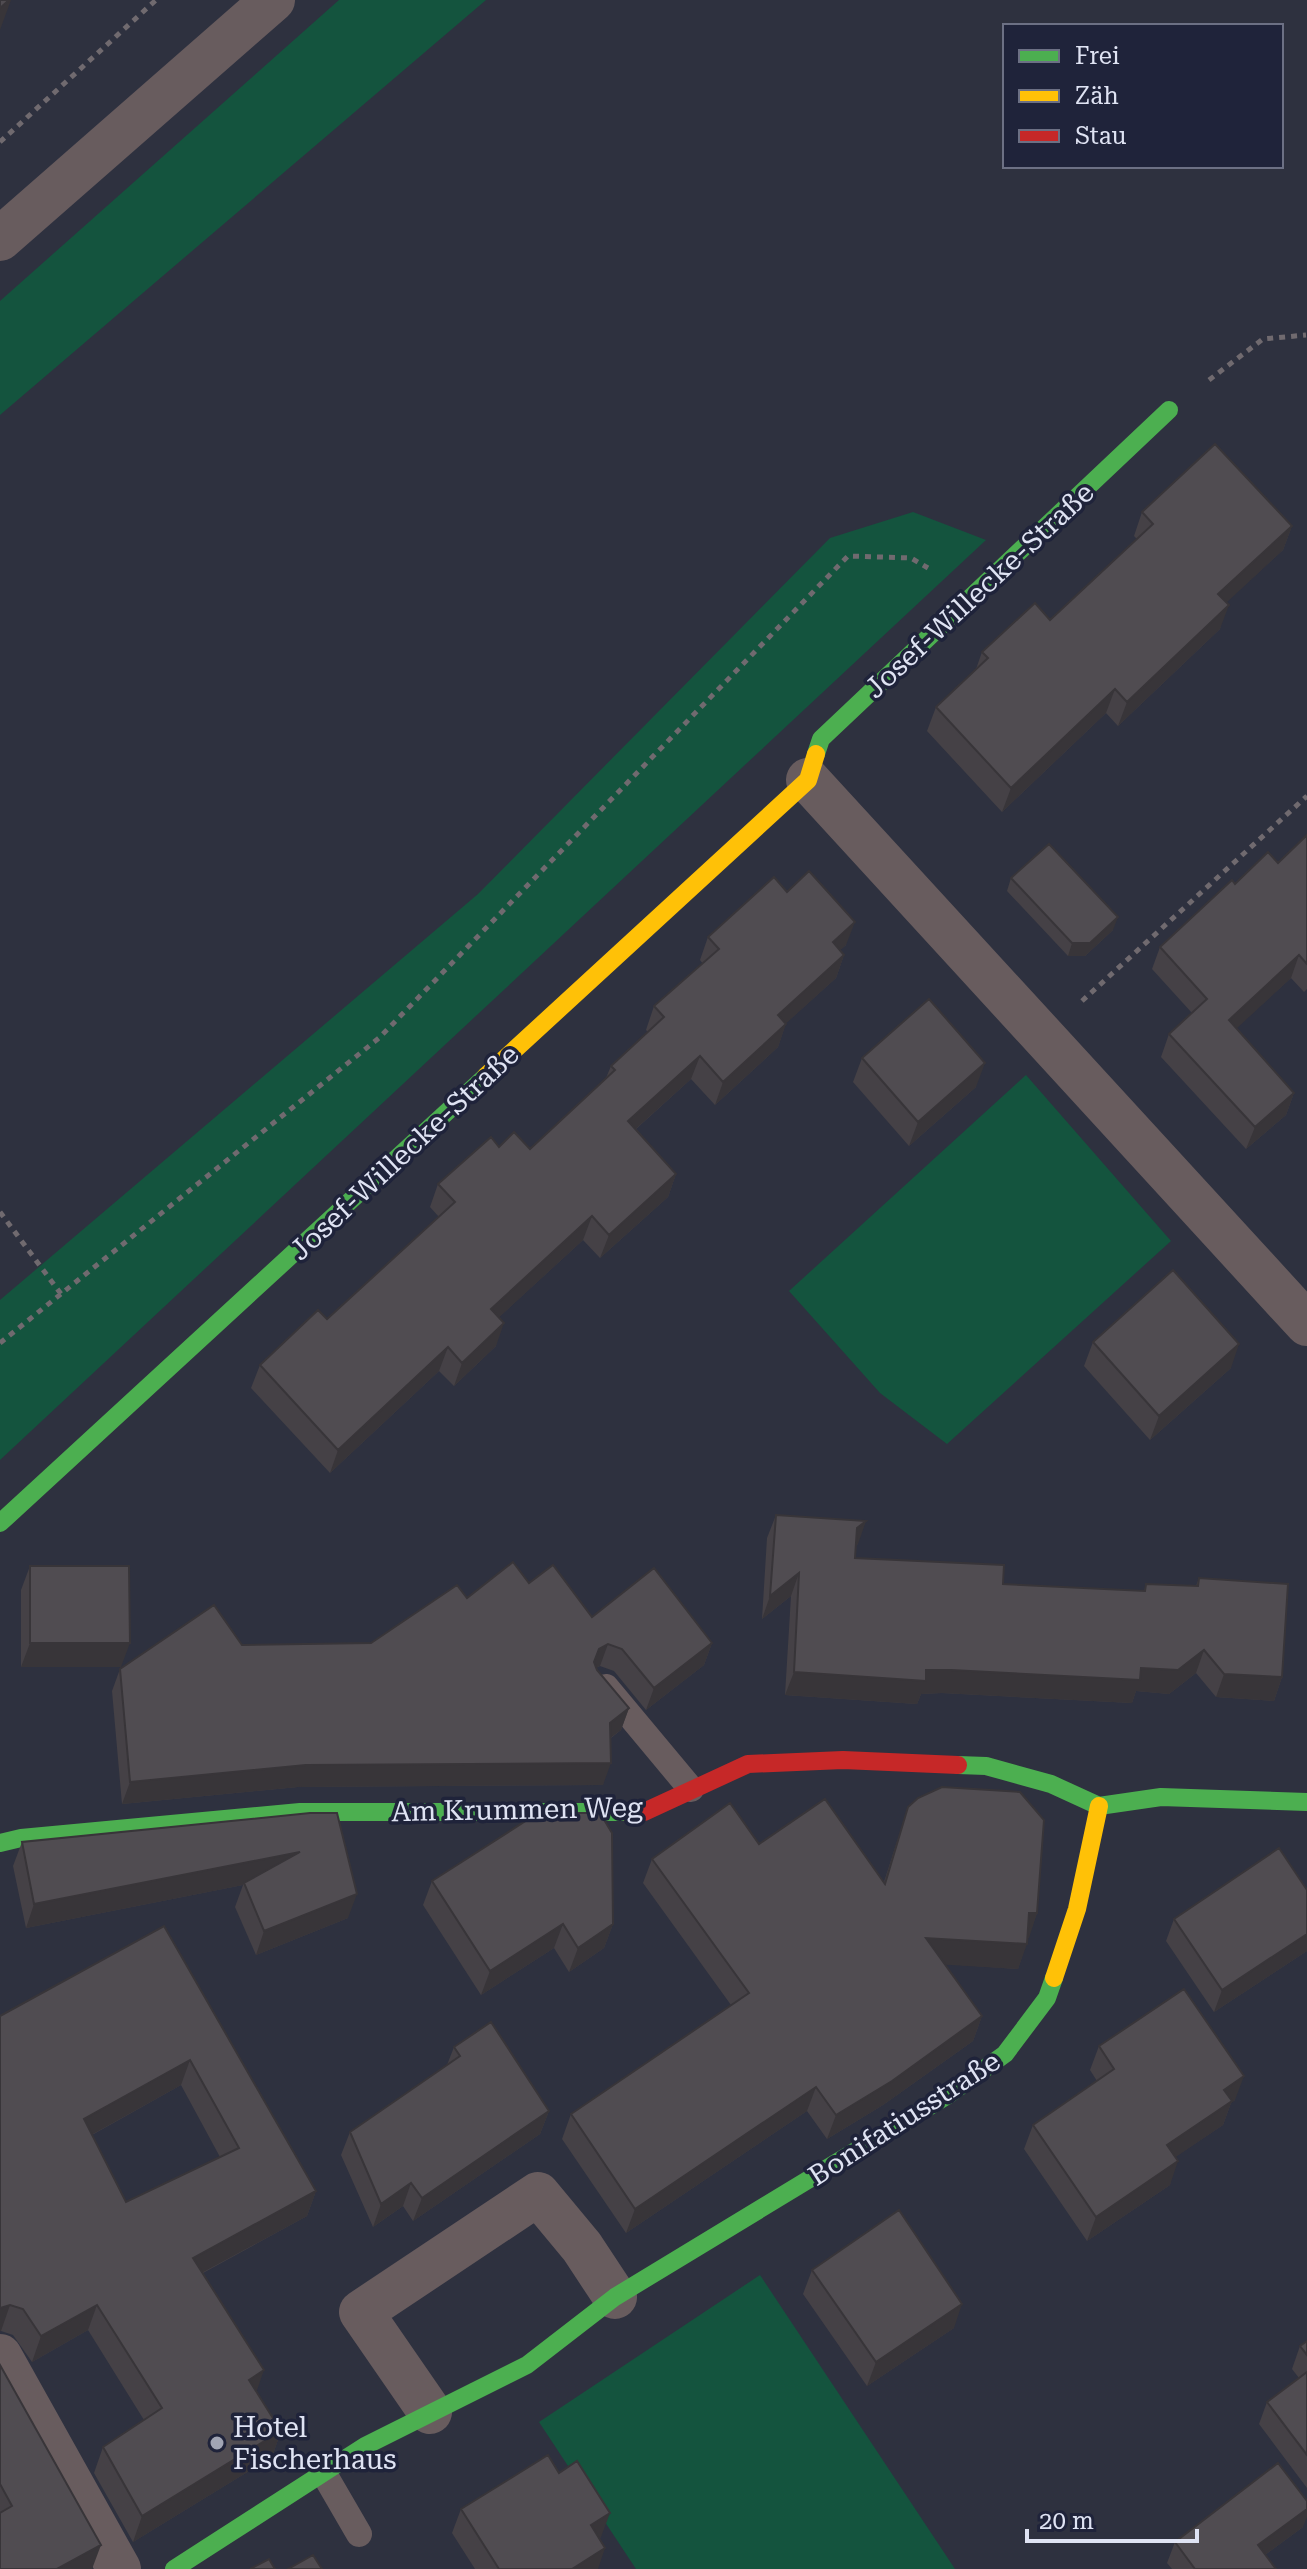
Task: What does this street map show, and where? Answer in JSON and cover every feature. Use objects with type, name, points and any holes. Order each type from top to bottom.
[{"type":"street","points":[[0,239],[258,5]]},
{"type":"street","name":"Josef-Willecke-Straße","points":[[0,1523],[808,780],[821,739],[1169,410]]},
{"type":"street","points":[[808,780],[1307,1324]]},
{"type":"street","name":"Am Krummen Weg","points":[[0,1843],[21,1838],[300,1812],[644,1812],[748,1764],[875,1761],[986,1766],[1051,1784],[1099,1806]]},
{"type":"street","points":[[1099,1806],[1161,1797],[1307,1802]]},
{"type":"street","name":"Bonifatiusstraße","points":[[174,2569],[365,2446],[527,2365],[615,2297],[948,2095],[1005,2054],[1047,1998],[1077,1909],[1099,1806]]},
{"type":"street","points":[[430,2412],[361,2312],[538,2194],[582,2247],[615,2297]]},
{"type":"street","points":[[0,2356],[119,2569]]},
{"type":"lane","points":[[602,1682],[691,1789]]},
{"type":"lane","points":[[323,2472],[359,2534]]},
{"type":"path","points":[[0,142],[156,0]]},
{"type":"path","points":[[1169,410],[1263,339],[1306,335]]},
{"type":"path","points":[[0,1343],[379,1038],[848,556],[911,558],[973,595]]},
{"type":"path","points":[[1042,1037],[1307,796]]},
{"type":"path","points":[[0,1212],[61,1294]]},
{"type":"green space","points":[[339,0],[486,0],[0,415],[0,301]]},
{"type":"green space","points":[[913,512],[986,540],[0,1460],[0,1300],[478,894],[830,538]]},
{"type":"green space","points":[[1026,1075],[1171,1241],[947,1444],[880,1393],[789,1291]]},
{"type":"green space","points":[[760,2275],[955,2569],[636,2569],[539,2422]]},
{"type":"building","points":[[1215,444],[1292,526],[1218,594],[1229,605],[1127,702],[1115,689],[1011,788],[936,707],[988,658],[982,652],[1035,603],[1050,620],[1153,524],[1142,512]]},
{"type":"building","points":[[1307,835],[1307,964],[1299,955],[1229,1020],[1294,1093],[1255,1127],[1169,1034],[1207,999],[1160,947],[1232,880],[1235,884],[1268,852],[1278,863]]},
{"type":"building","points":[[1049,844],[1118,917],[1090,943],[1072,943],[1011,878]]},
{"type":"building","points":[[809,871],[855,922],[833,942],[844,955],[778,1015],[786,1024],[723,1082],[700,1056],[628,1121],[676,1174],[609,1235],[592,1216],[491,1309],[504,1323],[462,1363],[448,1347],[338,1450],[260,1365],[318,1310],[327,1319],[455,1202],[438,1184],[491,1137],[499,1147],[514,1132],[530,1149],[615,1070],[611,1066],[664,1017],[654,1006],[719,949],[708,937],[774,877],[787,892]]},
{"type":"building","points":[[929,999],[985,1063],[918,1122],[862,1058]]},
{"type":"building","points":[[1173,1270],[1239,1344],[1159,1416],[1093,1342]]},
{"type":"building","points":[[776,1515],[866,1521],[857,1528],[855,1558],[1004,1565],[1003,1584],[1145,1591],[1146,1584],[1198,1586],[1199,1578],[1288,1584],[1282,1677],[1224,1674],[1204,1650],[1178,1670],[1141,1668],[1140,1680],[926,1670],[926,1681],[794,1672],[799,1573],[770,1596]]},
{"type":"building","points":[[513,1562],[529,1583],[553,1565],[592,1617],[654,1568],[712,1643],[654,1688],[622,1649],[608,1644],[599,1649],[594,1662],[597,1670],[629,1708],[610,1723],[611,1763],[306,1765],[130,1782],[120,1669],[214,1605],[242,1645],[371,1643],[457,1585],[467,1598]]},
{"type":"building","points":[[30,1566],[129,1566],[130,1643],[30,1643]]},
{"type":"building","points":[[942,1787],[1020,1792],[1044,1820],[1037,1913],[1029,1913],[1027,1944],[926,1938],[982,2016],[892,2081],[836,2115],[816,2087],[635,2209],[571,2114],[749,1993],[652,1859],[730,1803],[759,1844],[825,1799],[885,1884],[908,1807],[918,1798]]},
{"type":"building","points":[[310,1813],[337,1813],[357,1894],[264,1931],[244,1883],[300,1852],[34,1904],[22,1842]]},
{"type":"building","points":[[538,1813],[600,1813],[612,1833],[613,1924],[578,1948],[563,1924],[490,1971],[432,1881]]},
{"type":"building","points":[[1279,1848],[1307,1890],[1307,1934],[1222,1990],[1174,1919]]},
{"type":"building","points":[[164,1926],[316,2191],[193,2258],[264,2370],[249,2380],[281,2431],[142,2516],[103,2447],[162,2408],[97,2305],[41,2336],[23,2309],[10,2305],[0,2308],[0,2016]],"holes":[[[190,2060],[239,2148],[126,2202],[84,2119]]]},
{"type":"building","points":[[1184,1989],[1244,2076],[1224,2090],[1232,2101],[1167,2145],[1178,2161],[1096,2217],[1033,2125],[1114,2069],[1099,2046]]},
{"type":"building","points":[[491,2022],[549,2111],[422,2198],[411,2183],[381,2204],[350,2132],[460,2056],[454,2047]]},
{"type":"building","points":[[899,2210],[962,2304],[876,2362],[812,2270]]},
{"type":"building","points":[[1307,2341],[1307,2355],[1300,2346]]},
{"type":"building","points":[[0,2365],[101,2545],[57,2569],[0,2569],[0,2513],[12,2506],[0,2484]]},
{"type":"building","points":[[1307,2372],[1307,2455],[1267,2402]]},
{"type":"building","points":[[548,2455],[559,2473],[577,2461],[610,2513],[591,2525],[605,2548],[572,2569],[499,2569],[461,2509]]},
{"type":"building","points":[[1278,2463],[1307,2501],[1307,2509],[1258,2545],[1276,2569],[1195,2569],[1175,2542]]},
{"type":"building","points":[[313,2555],[322,2569],[288,2569]]},
{"type":"building","points":[[269,2559],[275,2569],[250,2569]]},
{"type":"traffic: fast","points":[[816,754],[821,739],[1169,410]]},
{"type":"traffic: fast","points":[[0,1523],[486,1076]]},
{"type":"traffic: fast","points":[[958,1765],[986,1766],[1051,1784],[1099,1806],[1161,1797],[1307,1802]]},
{"type":"traffic: fast","points":[[0,1843],[21,1838],[300,1812],[627,1812]]},
{"type":"traffic: fast","points":[[174,2569],[365,2446],[527,2365],[615,2297],[948,2095],[1005,2054],[1047,1998],[1054,1978]]},
{"type":"traffic: slow","points":[[486,1076],[808,780],[816,754]]},
{"type":"traffic: slow","points":[[1054,1978],[1077,1909],[1099,1806]]},
{"type":"traffic: jam","points":[[627,1812],[644,1812],[748,1764],[843,1760],[958,1765]]},
{"type":"place","name":"Hotel Fischerhaus","points":[[217,2443]]}]
